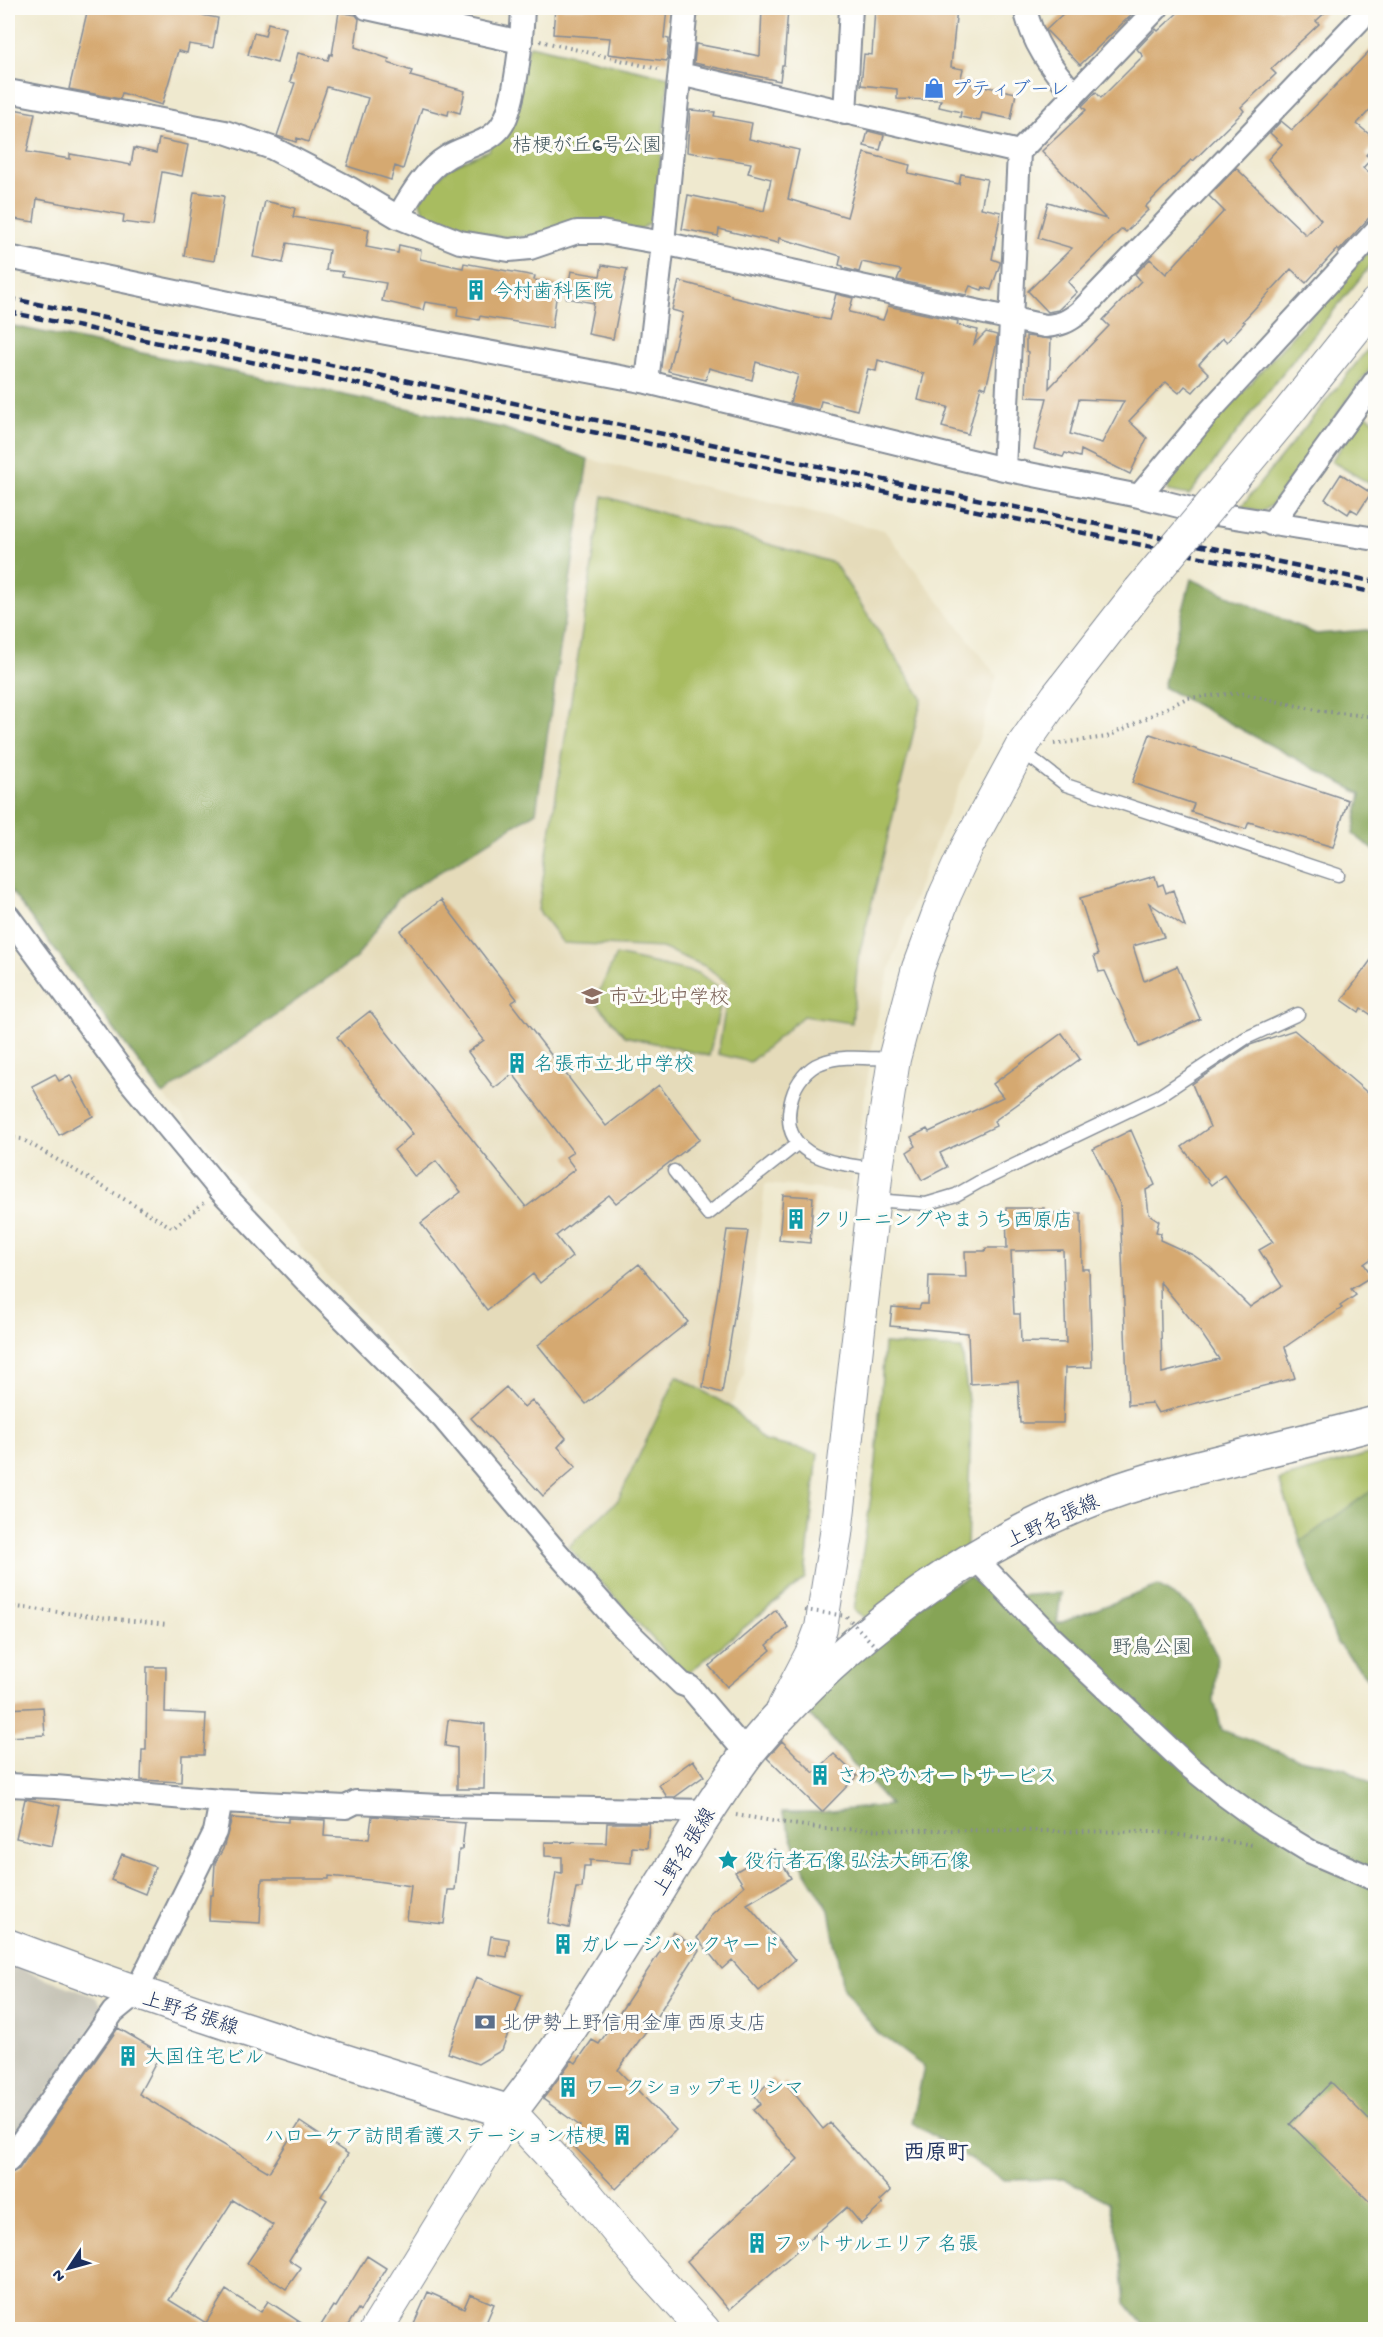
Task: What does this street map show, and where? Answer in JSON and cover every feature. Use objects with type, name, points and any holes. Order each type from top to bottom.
[{"type":"main road","name":"上野名張線","points":[[8,1946],[135,1994],[510,2112],[567,2034],[708,1811],[747,1754],[777,1717],[833,1663],[874,1628],[909,1601],[975,1558],[1015,1534],[1058,1515],[1149,1480],[1376,1423]]},
{"type":"street","points":[[367,8],[521,42]]},
{"type":"street","points":[[398,217],[430,170],[446,157],[484,141],[502,127],[508,112],[521,42],[523,8]]},
{"type":"street","points":[[647,382],[686,8]]},
{"type":"street","points":[[845,113],[850,8]]},
{"type":"street","points":[[1025,8],[1030,27],[1041,51],[1057,75],[1074,94]]},
{"type":"street","points":[[1004,469],[1019,152],[1157,8]]},
{"type":"street","points":[[8,91],[235,135],[272,148],[349,188],[398,217],[460,242],[509,250],[530,248],[577,232],[601,232],[663,243],[1045,326],[1068,322],[1080,312],[1371,8]]},
{"type":"street","points":[[680,74],[1019,152]]},
{"type":"street","points":[[1139,496],[1210,411],[1376,231]]},
{"type":"street","points":[[8,257],[253,308],[647,382],[1004,469],[1139,496],[1203,512],[1376,539]]},
{"type":"street","points":[[777,1717],[812,1652],[821,1628],[836,1534],[878,1169],[894,1059],[918,968],[945,896],[967,847],[1020,749],[1057,696],[1139,591],[1287,414],[1376,303]]},
{"type":"street","points":[[1271,524],[1376,380]]},
{"type":"street","points":[[8,916],[128,1078],[220,1190],[311,1286],[443,1418],[620,1624],[682,1684],[690,1687],[747,1754]]},
{"type":"street","points":[[975,1558],[1051,1637],[1186,1764],[1213,1786],[1263,1823],[1311,1852],[1376,1880]]},
{"type":"street","points":[[8,1785],[221,1802],[346,1807],[356,1803],[708,1811]]},
{"type":"street","points":[[8,2161],[114,2012],[135,1994],[215,1832],[221,1802]]},
{"type":"street","points":[[376,2330],[510,2112],[586,2193],[645,2265],[704,2330]]},
{"type":"lane","points":[[1020,749],[1066,784],[1338,875]]},
{"type":"lane","points":[[875,1200],[926,1204],[956,1195],[1159,1096],[1246,1038],[1298,1014]]},
{"type":"lane","points":[[878,1169],[828,1161],[797,1144],[790,1126],[789,1111],[793,1094],[800,1080],[811,1069],[831,1060],[894,1059]]},
{"type":"lane","points":[[674,1171],[708,1214],[797,1144]]},
{"type":"path","points":[[544,42],[655,68]]},
{"type":"path","points":[[1020,749],[1107,737],[1187,698],[1239,693],[1321,711],[1376,717]]},
{"type":"path","points":[[8,1137],[22,1138],[173,1228],[220,1190]]},
{"type":"path","points":[[8,1606],[167,1625]]},
{"type":"path","points":[[805,1610],[846,1616],[878,1648]]},
{"type":"path","points":[[708,1811],[824,1829],[1159,1832],[1264,1846]]},
{"type":"shaded area","name":"市立北中学校","points":[[588,459],[884,530],[997,676],[978,742],[927,863],[891,965],[875,1027],[851,1192],[765,1184],[744,1375],[731,1407],[677,1376],[618,1500],[568,1547],[456,1418],[163,1095],[356,958],[399,898],[536,812]]},
{"type":"shaded area","points":[[8,1964],[95,1997],[105,2009],[8,2148]]},
{"type":"green space","name":"桔梗が丘6号公園","points":[[530,45],[669,77],[655,219],[641,229],[509,238],[467,232],[429,220],[423,211],[420,202],[421,195],[450,167],[489,150]]},
{"type":"green space","points":[[1375,244],[1375,260],[1277,380],[1189,495],[1168,491],[1165,478]]},
{"type":"green space","points":[[8,325],[503,428],[588,459],[536,812],[399,897],[356,958],[163,1095],[8,887],[8,821],[12,809],[11,776],[8,772]]},
{"type":"green space","points":[[1375,340],[1375,362],[1271,506],[1261,511],[1241,507]]},
{"type":"green space","points":[[1365,414],[1375,421],[1375,487],[1331,461]]},
{"type":"green space","points":[[603,496],[834,563],[922,698],[858,959],[852,1023],[803,1016],[750,1062],[718,1054],[729,985],[707,967],[662,948],[563,943],[538,910]]},
{"type":"green space","points":[[1191,579],[1316,634],[1367,630],[1375,634],[1375,851],[1353,834],[1361,794],[1163,687]]},
{"type":"green space","points":[[616,955],[698,973],[717,986],[721,1002],[709,1056],[625,1036],[595,1001]]},
{"type":"green space","points":[[884,1344],[962,1349],[971,1426],[967,1546],[865,1618],[854,1610],[876,1463]]},
{"type":"green space","points":[[677,1376],[731,1407],[764,1441],[818,1453],[805,1578],[686,1675],[568,1547],[618,1500]]},
{"type":"green space","points":[[1375,1452],[1375,1686],[1337,1643],[1279,1480]]},
{"type":"green space","points":[[1375,1488],[1375,1686],[1337,1643],[1300,1542]]},
{"type":"green space","name":"野鳥公園","points":[[969,1577],[997,1597],[1061,1593],[1057,1624],[1158,1586],[1192,1607],[1217,1656],[1214,1701],[1222,1730],[1295,1758],[1344,1768],[1375,1786],[1375,2329],[1147,2329],[1125,2303],[1119,2242],[1109,2202],[1065,2179],[1004,2180],[912,2123],[924,2067],[878,2033],[843,1989],[829,1910],[804,1869],[782,1812],[822,1812],[890,1805],[802,1706],[937,1592]]},
{"type":"building","points":[[88,8],[164,8],[218,18],[213,48],[189,44],[187,53],[178,51],[162,105],[122,93],[120,99],[69,89]]},
{"type":"building","points":[[555,8],[667,8],[664,38],[669,39],[667,61],[608,54],[610,38],[553,34]]},
{"type":"building","points":[[762,8],[788,8],[784,65],[782,65],[780,81],[694,63],[696,44],[760,56]]},
{"type":"building","points":[[875,8],[957,8],[951,67],[963,69],[960,81],[1016,93],[1011,119],[982,113],[980,121],[960,117],[961,112],[939,107],[941,100],[897,99],[897,89],[861,85],[864,54],[872,55]]},
{"type":"building","points":[[1069,8],[1137,9],[1080,65],[1046,30]]},
{"type":"building","points":[[1183,8],[1330,8],[1316,21],[1319,24],[1271,69],[1276,74],[1241,107],[1244,111],[1145,207],[1148,210],[1126,232],[1122,229],[1068,282],[1077,292],[1058,310],[1048,312],[1028,291],[1072,248],[1038,238],[1048,202],[1106,219],[1042,151],[1086,110],[1082,106],[1096,92],[1101,98],[1143,56],[1137,49],[1156,29],[1158,31]]},
{"type":"building","points":[[339,12],[356,15],[359,19],[355,47],[389,59],[388,63],[412,71],[410,76],[465,91],[460,113],[449,110],[448,115],[422,108],[403,169],[395,166],[391,180],[347,166],[368,98],[327,87],[308,142],[297,138],[296,142],[277,136],[295,83],[290,82],[298,53],[328,60],[330,54],[332,55]]},
{"type":"building","points":[[268,23],[286,28],[277,63],[248,55],[254,33],[265,36]]},
{"type":"building","points":[[1376,44],[1376,103],[1357,124],[1376,140],[1376,144],[1366,155],[1371,159],[1363,168],[1376,179],[1376,210],[1306,283],[1291,269],[1243,321],[1245,322],[1227,342],[1223,338],[1199,364],[1209,374],[1193,392],[1185,386],[1179,393],[1166,382],[1129,421],[1147,438],[1130,474],[1081,450],[1080,457],[1065,453],[1063,457],[1034,449],[1047,398],[1026,397],[1028,352],[1026,351],[1026,336],[1051,339],[1049,388],[1109,326],[1103,320],[1141,281],[1135,274],[1150,259],[1166,274],[1224,211],[1209,196],[1236,168],[1306,235],[1321,220],[1268,159],[1282,144],[1270,133],[1281,121],[1292,130]],"holes":[[[1079,399],[1124,401],[1102,443],[1070,434]]]},
{"type":"building","points":[[8,108],[35,113],[27,152],[70,159],[70,154],[131,165],[134,148],[156,153],[159,139],[188,145],[182,176],[162,172],[153,226],[123,222],[124,215],[37,199],[34,222],[8,218]]},
{"type":"building","points":[[690,110],[715,112],[714,116],[752,123],[749,139],[799,150],[788,199],[847,217],[864,153],[910,165],[908,173],[959,184],[961,174],[987,179],[981,208],[1001,212],[992,259],[1000,264],[991,290],[970,286],[966,295],[897,280],[901,270],[862,262],[859,272],[839,265],[841,256],[779,238],[778,243],[719,229],[718,236],[682,229],[688,195],[764,211],[771,179],[748,173],[751,163],[687,152]]},
{"type":"building","points":[[868,131],[884,135],[880,150],[864,146]]},
{"type":"building","points":[[194,192],[224,196],[214,261],[184,256]]},
{"type":"building","points":[[265,201],[295,208],[293,217],[369,229],[366,247],[398,253],[399,245],[421,250],[420,259],[463,268],[464,263],[535,276],[534,280],[558,284],[552,328],[480,316],[479,320],[457,316],[458,307],[425,302],[423,310],[382,301],[386,283],[342,276],[343,272],[326,270],[329,250],[287,243],[283,263],[253,257]]},
{"type":"building","points":[[602,265],[627,269],[613,339],[588,334],[594,303],[566,298],[571,271],[600,276]]},
{"type":"building","points":[[679,281],[731,295],[731,297],[829,320],[836,294],[853,298],[849,312],[883,320],[888,306],[958,321],[957,325],[978,330],[974,344],[986,332],[997,335],[986,388],[981,386],[968,434],[942,427],[948,407],[918,400],[924,374],[878,360],[876,371],[868,369],[857,410],[821,401],[819,410],[790,403],[798,375],[756,362],[752,380],[709,368],[706,380],[668,371],[683,313],[672,310]]},
{"type":"building","points":[[1341,474],[1371,493],[1358,513],[1351,509],[1348,514],[1325,499]]},
{"type":"building","points":[[1150,734],[1348,800],[1333,847],[1249,822],[1246,829],[1191,812],[1194,804],[1132,783]]},
{"type":"building","points":[[1155,876],[1158,886],[1163,884],[1166,893],[1173,890],[1185,927],[1149,903],[1164,937],[1133,946],[1144,981],[1177,966],[1200,1019],[1139,1047],[1105,971],[1099,972],[1094,956],[1098,955],[1080,898]]},
{"type":"building","points":[[441,900],[517,999],[511,1003],[606,1126],[659,1085],[700,1139],[616,1203],[609,1195],[556,1236],[572,1257],[540,1283],[533,1274],[487,1310],[421,1223],[461,1192],[436,1161],[415,1177],[394,1150],[413,1134],[337,1037],[370,1011],[526,1207],[575,1169],[566,1157],[573,1152],[513,1074],[494,1088],[468,1052],[484,1040],[400,931]]},
{"type":"building","points":[[1376,953],[1376,1018],[1361,1008],[1359,1012],[1342,1000]]},
{"type":"building","points":[[1294,1030],[1376,1100],[1376,1255],[1364,1264],[1372,1276],[1351,1289],[1356,1295],[1340,1306],[1342,1308],[1285,1347],[1295,1378],[1158,1413],[1152,1403],[1128,1405],[1120,1204],[1093,1149],[1131,1130],[1155,1185],[1146,1190],[1149,1214],[1159,1221],[1156,1232],[1161,1233],[1160,1240],[1193,1255],[1210,1267],[1250,1307],[1282,1286],[1259,1250],[1273,1242],[1224,1175],[1211,1185],[1182,1147],[1210,1127],[1192,1084],[1250,1045]],"holes":[[[1160,1282],[1197,1327],[1219,1359],[1162,1373]]]},
{"type":"building","points":[[1062,1033],[1080,1059],[994,1121],[996,1126],[940,1153],[947,1167],[922,1180],[907,1152],[916,1146],[911,1137],[927,1129],[929,1132],[1003,1097],[993,1084]]},
{"type":"building","points":[[55,1074],[59,1081],[70,1075],[93,1116],[59,1135],[32,1086]]},
{"type":"building","name":"クリーニングやまうち西原店","points":[[783,1195],[813,1197],[810,1243],[779,1240]]},
{"type":"building","points":[[1006,1208],[1044,1208],[1044,1213],[1081,1213],[1082,1269],[1089,1269],[1092,1367],[1065,1368],[1063,1423],[1020,1423],[1018,1381],[970,1384],[968,1333],[890,1326],[892,1307],[919,1309],[921,1304],[928,1304],[929,1276],[966,1277],[965,1251],[1007,1248]],"holes":[[[1063,1250],[1066,1343],[1021,1342],[1020,1314],[1014,1314],[1011,1251]]]},
{"type":"building","points":[[727,1230],[748,1231],[722,1393],[703,1387]]},
{"type":"building","points":[[639,1264],[688,1322],[586,1404],[538,1345]]},
{"type":"building","points":[[506,1387],[524,1407],[532,1400],[566,1438],[558,1447],[576,1467],[543,1496],[471,1418]]},
{"type":"building","points":[[776,1610],[788,1627],[767,1645],[771,1650],[727,1687],[709,1666]]},
{"type":"building","points":[[147,1667],[166,1667],[165,1712],[206,1714],[204,1755],[182,1755],[181,1782],[141,1780],[142,1750],[146,1750]]},
{"type":"building","points":[[43,1707],[45,1735],[8,1737],[8,1709]]},
{"type":"building","points":[[448,1720],[485,1724],[484,1789],[457,1789],[457,1748],[445,1746]]},
{"type":"building","name":"さわやかオートサービス","points":[[782,1741],[814,1773],[834,1754],[857,1776],[822,1812],[767,1758]]},
{"type":"building","points":[[693,1760],[704,1776],[675,1797],[667,1797],[659,1785]]},
{"type":"building","points":[[25,1799],[60,1806],[52,1846],[16,1838]]},
{"type":"building","points":[[372,1816],[465,1823],[462,1850],[459,1850],[455,1890],[448,1890],[444,1924],[407,1920],[411,1886],[329,1876],[329,1879],[262,1879],[260,1923],[209,1920],[215,1863],[223,1849],[232,1818],[288,1822],[288,1818],[325,1820],[324,1836],[369,1839]]},
{"type":"building","points":[[607,1823],[649,1823],[647,1848],[632,1847],[631,1863],[590,1860],[590,1866],[584,1866],[582,1888],[576,1888],[569,1928],[548,1923],[556,1872],[562,1873],[562,1857],[545,1856],[545,1842],[606,1843]]},
{"type":"building","points":[[774,1849],[791,1878],[747,1904],[795,1960],[759,1991],[732,1960],[722,1969],[697,1938],[712,1914],[744,1886],[735,1872]]},
{"type":"building","points":[[122,1854],[155,1867],[145,1894],[111,1880]]},
{"type":"building","points":[[673,1932],[699,1950],[657,2016],[618,2070],[676,2130],[616,2189],[567,2139],[580,2126],[543,2099],[572,2060],[576,2063],[592,2040],[599,2044]]},
{"type":"building","points":[[491,1936],[509,1939],[507,1957],[488,1954]]},
{"type":"building","name":"北伊勢上野信用金庫 西原支店","points":[[476,1977],[522,1995],[502,2050],[478,2064],[448,2053]]},
{"type":"building","points":[[118,2028],[161,2053],[139,2094],[269,2172],[300,2122],[348,2154],[321,2196],[327,2200],[289,2260],[301,2268],[286,2289],[247,2263],[273,2225],[233,2200],[169,2300],[206,2323],[226,2290],[261,2312],[268,2301],[312,2330],[8,2330],[8,2174],[19,2169]]},
{"type":"building","points":[[773,2078],[781,2087],[785,2082],[823,2129],[830,2123],[891,2191],[880,2201],[883,2204],[861,2224],[847,2207],[729,2310],[687,2261],[798,2159],[753,2110],[761,2104],[755,2096]]},
{"type":"building","points":[[1331,2082],[1376,2127],[1376,2208],[1290,2124]]},
{"type":"building","points":[[367,2256],[386,2268],[360,2311],[358,2309],[345,2330],[318,2330],[333,2306],[336,2307]]},
{"type":"building","points":[[428,2292],[464,2308],[470,2294],[494,2304],[483,2330],[411,2330]]},
{"type":"railway","points":[[8,298],[1376,582]]},
{"type":"railway","points":[[8,312],[1376,593]]},
{"type":"place","name":"プティブーレ","points":[[934,88]]},
{"type":"place","name":"今村歯科医院","points":[[476,290]]},
{"type":"place","name":"市立北中学校","points":[[592,996]]},
{"type":"place","name":"名張市立北中学校","points":[[517,1063]]},
{"type":"place","name":"クリーニングやまうち西原店","points":[[796,1219]]},
{"type":"place","name":"さわやかオートサービス","points":[[820,1775]]},
{"type":"place","name":"役行者石像 弘法大師石像","points":[[728,1860]]},
{"type":"place","name":"ガレージバックヤード","points":[[563,1944]]},
{"type":"place","name":"北伊勢上野信用金庫 西原支店","points":[[485,2022]]},
{"type":"place","name":"大国住宅ビル","points":[[128,2056]]},
{"type":"place","name":"ワークショップモリシマ","points":[[568,2087]]},
{"type":"place","name":"ハローケア訪問看護ステーション桔梗","points":[[622,2135]]},
{"type":"place","name":"フットサルエリア 名張","points":[[757,2243]]},
{"type":"district","name":"西原町","points":[[936,2151]]}]
